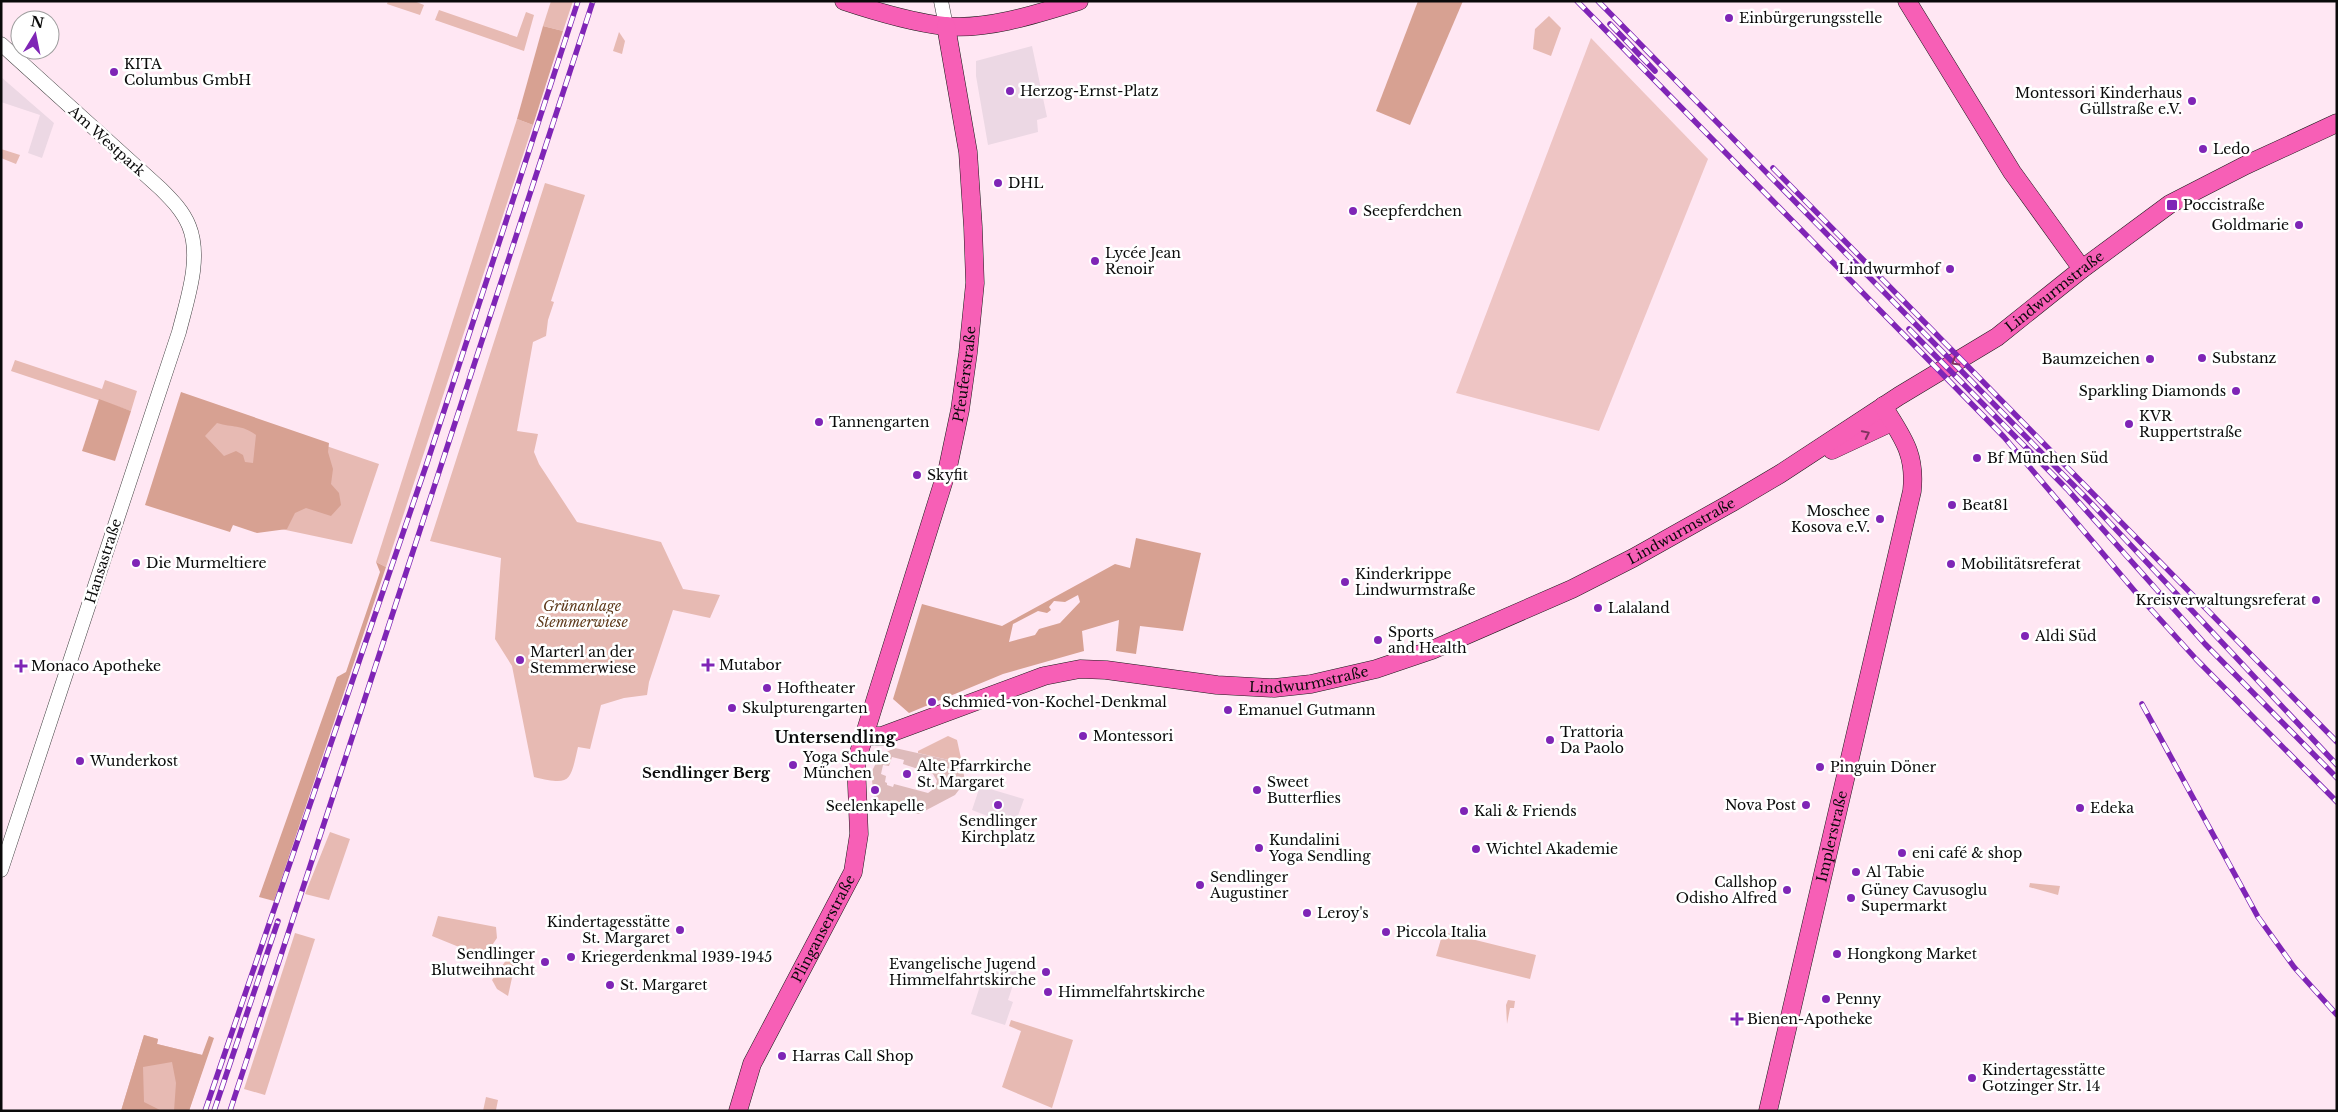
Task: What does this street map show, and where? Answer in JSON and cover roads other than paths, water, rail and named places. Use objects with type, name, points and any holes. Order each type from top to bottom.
[{"type":"main road","points":[[844,1],[892,17],[946,26],[991,23],[1021,18],[1080,1]]},
{"type":"main road","points":[[1907,1],[2012,172],[2082,268]]},
{"type":"main road","name":"Pfeuferstraße","points":[[864,736],[948,466],[968,353],[974,283],[973,219],[968,152],[946,26]]},
{"type":"main road","name":"Lindwurmstraße","points":[[864,736],[882,736],[1044,676],[1080,669],[1106,670],[1217,685],[1274,688],[1311,684],[1376,669],[1432,650],[1572,589],[1633,558],[1780,474],[1883,406],[1997,338],[2082,268],[2170,204],[2246,165],[2337,123]]},
{"type":"main road","name":"Implerstraße","points":[[1768,1111],[1908,509],[1912,473],[1909,449],[1883,406]]},
{"type":"main road","name":"Lindwurmstraße","points":[[1780,474],[1894,424]]},
{"type":"main road","name":"Plinganserstraße","points":[[738,1111],[752,1064],[853,872],[858,834],[856,762],[864,736]]},
{"type":"street","name":"Pfeuferstraße","points":[[942,1],[946,26]]},
{"type":"street","name":"Am Westpark","points":[[1,44],[172,200],[189,226],[193,250]]},
{"type":"street","name":"Hansastraße","points":[[1,870],[176,341],[190,283],[193,250]]},
{"type":"railway","points":[[205,1111],[427,463],[578,1]]},
{"type":"railway","points":[[230,1111],[593,1]]},
{"type":"railway","points":[[1577,1],[2004,437],[2138,595],[2196,659],[2337,802]]},
{"type":"railway","points":[[1598,1],[2094,506],[2337,765]]},
{"type":"railway","points":[[1610,24],[1655,71]]},
{"type":"railway","points":[[1773,168],[2337,742]]},
{"type":"railway","points":[[1909,329],[2067,489],[2205,644],[2337,778]]},
{"type":"railway","points":[[2142,704],[2258,917],[2294,967],[2337,1015]]},
{"type":"railway","points":[[214,1111],[278,921]]},
{"type":"place","name":"Einbürgerungsstelle","points":[[1729,18]]},
{"type":"place","name":"KITA Columbus GmbH","points":[[114,72]]},
{"type":"place","name":"Herzog-Ernst-Platz","points":[[1010,91]]},
{"type":"place","name":"Montessori Kinderhaus Güllstraße e.V.","points":[[2192,101]]},
{"type":"place","name":"Ledo","points":[[2203,149]]},
{"type":"place","name":"DHL","points":[[998,183]]},
{"type":"place","name":"Poccistraße","points":[[2172,205]]},
{"type":"place","name":"Seepferdchen","points":[[1353,211]]},
{"type":"place","name":"Goldmarie","points":[[2299,225]]},
{"type":"place","name":"Lycée Jean Renoir","points":[[1095,261]]},
{"type":"place","name":"Lindwurmhof","points":[[1950,269]]},
{"type":"place","name":"Substanz","points":[[2202,358]]},
{"type":"place","name":"Baumzeichen","points":[[2150,359]]},
{"type":"place","name":"Sparkling Diamonds","points":[[2236,391]]},
{"type":"place","name":"Tannengarten","points":[[819,422]]},
{"type":"place","name":"KVR Ruppertstraße","points":[[2129,424]]},
{"type":"place","name":"Bf München Süd","points":[[1977,458]]},
{"type":"place","name":"Skyfit","points":[[917,475]]},
{"type":"place","name":"Beat81","points":[[1952,505]]},
{"type":"place","name":"Moschee Kosova e.V.","points":[[1880,519]]},
{"type":"place","name":"Die Murmeltiere","points":[[136,563]]},
{"type":"place","name":"Mobilitätsreferat","points":[[1951,564]]},
{"type":"place","name":"Kinderkrippe Lindwurmstraße","points":[[1345,582]]},
{"type":"place","name":"Kreisverwaltungsreferat","points":[[2316,600]]},
{"type":"place","name":"Lalaland","points":[[1598,608]]},
{"type":"place","name":"Aldi Süd","points":[[2025,636]]},
{"type":"place","name":"Sports and Health","points":[[1378,640]]},
{"type":"place","name":"Marterl an der Stemmerwiese","points":[[520,660]]},
{"type":"place","name":"Mutabor","points":[[708,665]]},
{"type":"place","name":"Monaco Apotheke","points":[[21,666]]},
{"type":"place","name":"Hoftheater","points":[[767,688]]},
{"type":"place","name":"Schmied-von-Kochel-Denkmal","points":[[932,702]]},
{"type":"place","name":"Skulpturengarten","points":[[732,708]]},
{"type":"place","name":"Emanuel Gutmann","points":[[1228,710]]},
{"type":"place","name":"Montessori","points":[[1083,736]]},
{"type":"place","name":"Trattoria Da Paolo","points":[[1550,740]]},
{"type":"place","name":"Wunderkost","points":[[80,761]]},
{"type":"place","name":"Yoga Schule München","points":[[793,765]]},
{"type":"place","name":"Pinguin Döner","points":[[1820,767]]},
{"type":"place","name":"Alte Pfarrkirche St. Margaret","points":[[907,774]]},
{"type":"place","name":"Seelenkapelle","points":[[875,790]]},
{"type":"place","name":"Sweet Butterflies","points":[[1257,790]]},
{"type":"place","name":"Sendlinger Kirchplatz","points":[[998,805]]},
{"type":"place","name":"Nova Post","points":[[1806,805]]},
{"type":"place","name":"Edeka","points":[[2080,808]]},
{"type":"place","name":"Kali & Friends","points":[[1464,811]]},
{"type":"place","name":"Kundalini Yoga Sendling","points":[[1259,848]]},
{"type":"place","name":"Wichtel Akademie","points":[[1476,849]]},
{"type":"place","name":"eni café & shop","points":[[1902,853]]},
{"type":"place","name":"Al Tabie","points":[[1856,872]]},
{"type":"place","name":"Sendlinger Augustiner","points":[[1200,885]]},
{"type":"place","name":"Callshop Odisho Alfred","points":[[1787,890]]},
{"type":"place","name":"Güney Cavusoglu Supermarkt","points":[[1851,898]]},
{"type":"place","name":"Leroy's","points":[[1307,913]]},
{"type":"place","name":"Kindertagesstätte St. Margaret","points":[[680,930]]},
{"type":"place","name":"Piccola Italia","points":[[1386,932]]},
{"type":"place","name":"Hongkong Market","points":[[1837,954]]},
{"type":"place","name":"Kriegerdenkmal 1939-1945","points":[[571,957]]},
{"type":"place","name":"Sendlinger Blutweihnacht","points":[[545,962]]},
{"type":"place","name":"Evangelische Jugend Himmelfahrtskirche","points":[[1046,972]]},
{"type":"place","name":"St. Margaret","points":[[610,985]]},
{"type":"place","name":"Himmelfahrtskirche","points":[[1048,992]]},
{"type":"place","name":"Penny","points":[[1826,999]]},
{"type":"place","name":"Bienen-Apotheke","points":[[1737,1019]]},
{"type":"place","name":"Harras Call Shop","points":[[782,1056]]},
{"type":"place","name":"Kindertagesstätte Gotzinger Str. 14","points":[[1972,1078]]},
{"type":"district","name":"Untersendling","points":[[835,737]]},
{"type":"district","name":"Sendlinger Berg","points":[[706,773]]},
{"type":"park label","name":"Grünanlage Stemmerwiese","points":[[582,614]]}]
